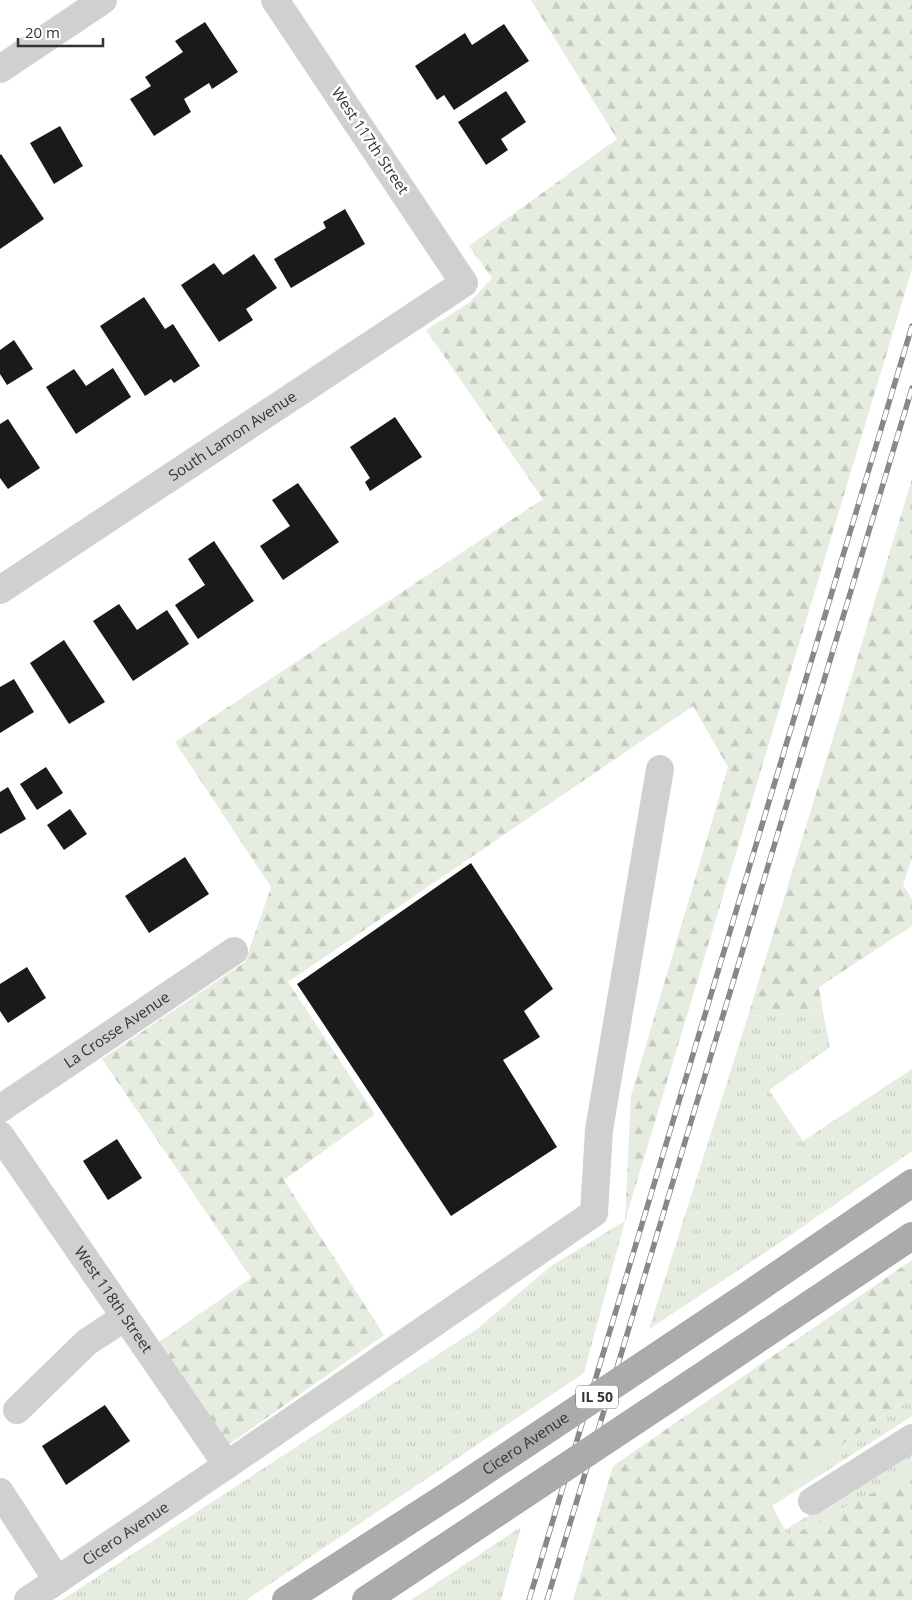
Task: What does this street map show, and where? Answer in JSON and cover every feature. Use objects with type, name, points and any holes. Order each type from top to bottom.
[{"type":"main road","name":"Cicero Avenue","points":[[286,1600],[455,1491],[912,1183]]},
{"type":"main road","name":"IL 50","points":[[366,1600],[912,1236]]},
{"type":"street","points":[[0,69],[103,0]]},
{"type":"street","name":"West 117th Street","points":[[275,0],[464,283]]},
{"type":"street","name":"South Lamon Avenue","points":[[0,590],[464,283]]},
{"type":"street","name":"Cicero Avenue","points":[[28,1600],[594,1214],[599,1130],[660,769]]},
{"type":"street","name":"La Crosse Avenue","points":[[0,1109],[234,950]]},
{"type":"street","name":"West 118th Street","points":[[0,1135],[227,1466]]},
{"type":"street","points":[[17,1410],[87,1342],[125,1317]]},
{"type":"street","points":[[812,1501],[912,1438]]},
{"type":"street","points":[[0,1492],[57,1580]]},
{"type":"green space","points":[[531,0],[912,0],[912,269],[625,1221],[631,1096],[728,767],[693,706],[288,982],[375,1114],[284,1180],[384,1335],[228,1445],[158,1343],[251,1278],[102,1059],[245,962],[271,887],[175,742],[543,499],[426,330],[469,303],[492,278],[469,246],[617,139]]},
{"type":"green space","points":[[912,479],[912,858],[903,885],[912,899],[912,926],[819,987],[823,1012],[748,1016]]},
{"type":"green space","points":[[823,1012],[830,1047],[769,1090],[803,1141],[912,1069],[912,1151],[772,1248],[649,1329],[748,1016]]},
{"type":"green space","points":[[625,1221],[584,1373],[246,1600],[62,1600],[477,1329],[551,1266]]},
{"type":"green space","points":[[912,1260],[912,1396],[834,1450],[772,1506],[789,1537],[912,1472],[912,1600],[573,1600],[613,1466]]},
{"type":"green space","points":[[912,1396],[912,1416],[772,1506],[834,1450]]},
{"type":"green space","points":[[912,1452],[912,1472],[789,1537],[785,1530]]},
{"type":"green space","points":[[521,1527],[501,1600],[411,1600]]},
{"type":"building","points":[[205,22],[238,72],[212,89],[209,83],[184,99],[191,112],[154,136],[130,99],[151,86],[145,77],[183,52],[175,41]]},
{"type":"building","points":[[504,24],[529,61],[454,110],[444,95],[437,100],[415,66],[465,33],[472,45]]},
{"type":"building","points":[[506,91],[526,122],[501,139],[508,150],[486,165],[458,122]]},
{"type":"building","points":[[60,126],[83,166],[54,184],[30,143]]},
{"type":"building","points":[[0,155],[44,219],[0,249]]},
{"type":"building","points":[[345,209],[365,244],[291,288],[274,259],[326,228],[323,222]]},
{"type":"building","points":[[254,254],[277,288],[246,309],[253,320],[219,342],[181,285],[214,263],[223,275]]},
{"type":"building","points":[[144,297],[165,329],[173,324],[200,366],[174,383],[171,379],[145,396],[100,326]]},
{"type":"building","points":[[14,340],[33,369],[7,385],[0,374],[0,350]]},
{"type":"building","points":[[113,368],[131,397],[76,434],[46,387],[74,369],[86,386]]},
{"type":"building","points":[[395,417],[422,457],[370,491],[365,482],[370,478],[350,447]]},
{"type":"building","points":[[8,419],[40,468],[8,489],[0,478],[0,424]]},
{"type":"building","points":[[298,483],[339,542],[283,580],[260,546],[290,526],[272,500]]},
{"type":"building","points":[[214,541],[254,601],[198,639],[175,605],[205,585],[188,559]]},
{"type":"building","points":[[119,604],[137,630],[167,610],[189,644],[133,681],[93,621]]},
{"type":"building","points":[[64,640],[105,702],[69,724],[30,663]]},
{"type":"building","points":[[14,679],[34,712],[0,733],[0,687]]},
{"type":"building","points":[[46,767],[63,793],[37,810],[20,784]]},
{"type":"building","points":[[8,787],[26,819],[0,834],[0,792]]},
{"type":"building","points":[[70,809],[87,834],[64,850],[47,825]]},
{"type":"building","points":[[185,857],[209,894],[149,933],[125,896]]},
{"type":"building","points":[[471,863],[553,989],[524,1011],[540,1037],[503,1060],[557,1147],[451,1216],[297,984]]},
{"type":"building","points":[[27,967],[46,998],[8,1023],[0,1011],[0,984]]},
{"type":"building","points":[[117,1139],[142,1178],[108,1200],[83,1161]]},
{"type":"building","points":[[105,1405],[130,1441],[66,1485],[42,1446]]},
{"type":"railway","points":[[529,1600],[912,326]]},
{"type":"railway","points":[[547,1600],[912,388]]}]
